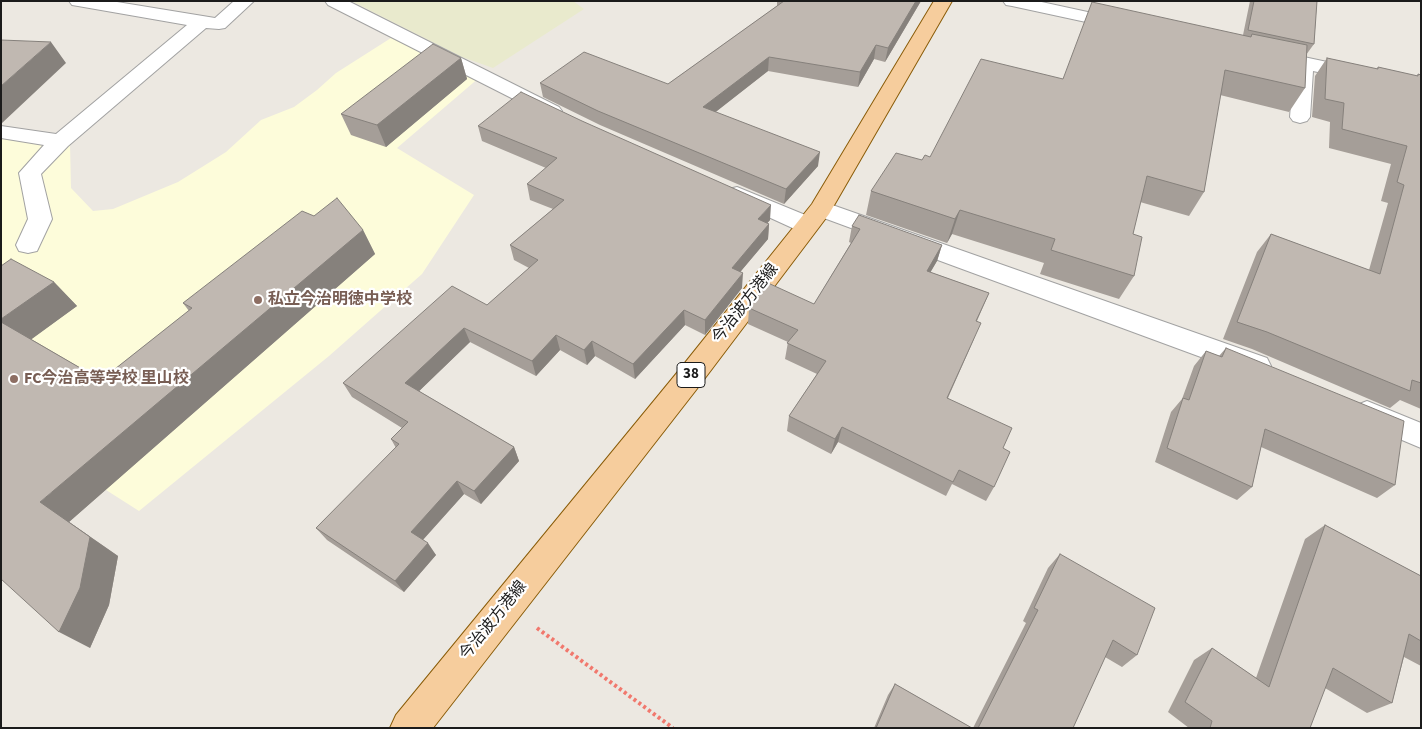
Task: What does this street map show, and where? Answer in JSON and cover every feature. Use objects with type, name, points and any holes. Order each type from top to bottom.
[{"type":"main road","name":"今治波方港線","points":[[409,728],[686,382],[814,217],[943,1]]},
{"type":"street","points":[[78,1],[219,24],[245,1]]},
{"type":"street","points":[[334,1],[566,118]]},
{"type":"street","points":[[1012,1],[1139,28]]},
{"type":"street","points":[[28,244],[40,219],[30,173],[60,140],[202,22]]},
{"type":"street","points":[[1256,53],[1421,88]]},
{"type":"street","points":[[1300,116],[1304,63]]},
{"type":"street","points":[[1,132],[60,140]]},
{"type":"street","points":[[719,187],[1241,359],[1277,374]]},
{"type":"street","points":[[1349,405],[1421,436]]},
{"type":"path","points":[[506,606],[673,728]]},
{"type":"shaded area","points":[[351,1],[573,1],[584,9],[493,68],[462,57]]},
{"type":"shaded area","points":[[391,38],[487,71],[397,148],[474,195],[422,274],[329,356],[139,511],[1,423],[1,136],[70,144],[71,188],[93,211],[113,209],[178,182],[226,152],[261,120],[294,107],[336,73]]},
{"type":"building","points":[[784,1],[916,1],[888,48],[876,45],[860,72],[769,57],[703,107],[820,152],[786,189],[598,111],[540,83],[584,52],[668,84]]},
{"type":"building","points":[[1254,1],[1317,1],[1314,44],[1248,30]]},
{"type":"building","points":[[1092,2],[1251,37],[1252,34],[1307,45],[1305,88],[1225,70],[1204,192],[1147,176],[1133,234],[1142,237],[1134,276],[1051,250],[1055,239],[960,210],[955,219],[871,191],[896,153],[922,160],[925,155],[930,157],[981,59],[1063,79]]},
{"type":"building","points":[[1,40],[51,42],[1,86]]},
{"type":"building","points":[[433,44],[461,58],[377,125],[341,114]]},
{"type":"building","points":[[1327,58],[1378,69],[1378,67],[1418,76],[1418,74],[1421,75],[1421,383],[1412,380],[1410,391],[1267,332],[1237,322],[1271,234],[1380,274],[1404,185],[1397,182],[1407,146],[1342,129],[1344,103],[1325,99]]},
{"type":"building","points":[[521,92],[771,205],[758,219],[769,224],[732,268],[743,273],[705,320],[684,310],[633,364],[592,341],[584,350],[556,335],[532,361],[464,328],[405,383],[514,447],[474,491],[457,481],[411,532],[428,543],[395,581],[316,528],[399,444],[391,439],[408,422],[343,383],[452,286],[487,305],[538,260],[510,245],[564,200],[527,184],[557,158],[478,126]]},
{"type":"building","points":[[337,198],[363,230],[40,502],[90,537],[80,588],[59,632],[1,579],[1,322],[101,380],[192,308],[183,303],[302,211],[314,216]]},
{"type":"building","points":[[859,215],[942,245],[927,271],[989,293],[976,321],[981,323],[947,398],[1012,428],[1003,448],[1010,452],[994,487],[959,470],[953,482],[842,427],[835,439],[789,416],[826,361],[787,343],[798,330],[749,308],[768,283],[814,304],[860,229],[852,226]]},
{"type":"building","points":[[11,259],[54,282],[1,319],[1,266]]},
{"type":"building","points":[[1226,348],[1404,421],[1395,485],[1265,429],[1252,487],[1167,448],[1183,398],[1189,400],[1206,351],[1222,357]]},
{"type":"building","points":[[1325,525],[1421,576],[1421,641],[1409,634],[1392,703],[1333,668],[1310,728],[1210,728],[1212,721],[1185,702],[1212,648],[1269,687]]},
{"type":"building","points":[[1060,554],[1155,608],[1137,655],[1113,640],[1073,728],[978,728],[1038,610],[1034,608]]},
{"type":"building","points":[[895,684],[972,728],[876,728]]},
{"type":"place","name":"私立今治明徳中学校","points":[[258,300]]},
{"type":"place","name":"FC今治高等学校 里山校","points":[[14,379]]}]
